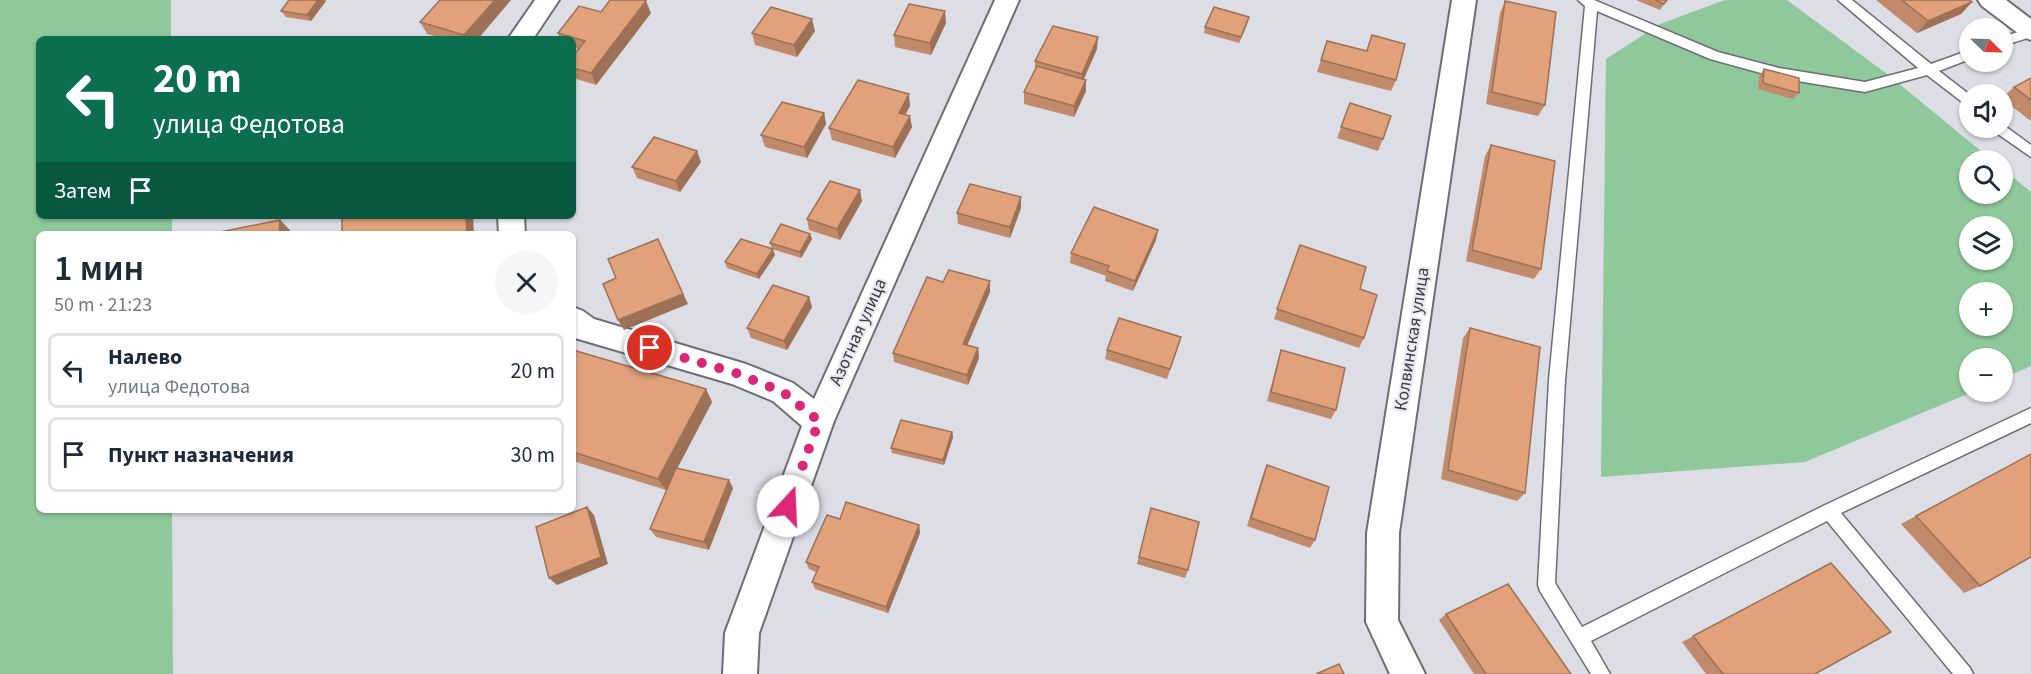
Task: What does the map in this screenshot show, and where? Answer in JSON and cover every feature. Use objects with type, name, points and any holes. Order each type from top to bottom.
[{"type":"street","points":[[522,36],[547,0]]},
{"type":"street","name":"Азотная улица","points":[[740,674],[742,633],[819,421],[1007,0]]},
{"type":"street","name":"Колвинская улица","points":[[1408,674],[1382,622],[1383,533],[1464,0]]},
{"type":"street","points":[[1990,0],[2031,31]]},
{"type":"street","points":[[576,322],[585,329],[736,373],[783,392],[819,421]]},
{"type":"lane","points":[[1844,0],[1959,95]]},
{"type":"lane","points":[[1601,674],[1546,585],[1557,380],[1588,2],[1715,56],[1779,73],[1864,87],[1927,70],[1959,58]]},
{"type":"lane","points":[[2013,38],[2031,31]]},
{"type":"lane","points":[[2013,138],[2031,152]]},
{"type":"lane","points":[[1579,638],[1829,511],[2031,414]]},
{"type":"lane","points":[[1829,511],[1964,674]]},
{"type":"green space","points":[[0,0],[171,0],[171,36],[36,36],[36,219],[172,219],[172,231],[36,231],[36,513],[172,513],[173,674],[0,674]]},
{"type":"green space","points":[[1725,0],[1787,0],[1887,74],[1959,133],[1959,138],[1965,138],[1980,150],[1959,150],[1959,204],[2013,204],[2013,177],[2031,192],[2031,366],[2013,374],[2013,348],[1959,348],[1959,397],[1805,462],[1601,477],[1606,59],[1660,24]]},
{"type":"building","points":[[289,0],[318,0],[307,15],[281,11]]},
{"type":"building","points":[[440,0],[495,0],[464,35],[420,22]]},
{"type":"building","points":[[610,0],[646,1],[591,73],[576,69],[576,52],[585,41],[576,38],[576,36],[558,33],[579,6],[601,12]]},
{"type":"building","points":[[1655,0],[1667,0],[1664,4]]},
{"type":"building","points":[[1902,0],[1970,0],[1972,2],[1928,21]]},
{"type":"building","points":[[1505,1],[1556,12],[1545,105],[1492,92]]},
{"type":"building","points":[[909,4],[945,11],[930,43],[894,35]]},
{"type":"building","points":[[771,7],[812,19],[794,45],[752,33]]},
{"type":"building","points":[[1214,7],[1249,17],[1241,37],[1205,27]]},
{"type":"building","points":[[1053,26],[1098,37],[1082,74],[1035,61]]},
{"type":"building","points":[[1372,35],[1405,44],[1396,80],[1321,60],[1327,41],[1367,51]]},
{"type":"building","points":[[1037,66],[1086,80],[1074,106],[1024,92]]},
{"type":"building","points":[[1764,69],[1799,78],[1799,93],[1763,83]]},
{"type":"building","points":[[2031,78],[2031,100],[2014,87]]},
{"type":"building","points":[[858,80],[909,94],[899,113],[910,116],[893,147],[829,128]]},
{"type":"building","points":[[782,102],[824,113],[804,147],[761,135]]},
{"type":"building","points":[[1350,103],[1391,116],[1383,139],[1341,127]]},
{"type":"building","points":[[654,137],[697,151],[676,181],[632,167]]},
{"type":"building","points":[[1491,145],[1555,161],[1541,269],[1472,250]]},
{"type":"building","points":[[830,181],[860,190],[837,229],[807,219]]},
{"type":"building","points":[[970,184],[1021,197],[1010,227],[957,213]]},
{"type":"building","points":[[1094,207],[1158,230],[1135,281],[1107,271],[1109,266],[1071,253]]},
{"type":"building","points":[[342,219],[466,219],[467,231],[342,231]]},
{"type":"building","points":[[280,220],[279,231],[225,231]]},
{"type":"building","points":[[781,224],[810,234],[800,252],[770,243]]},
{"type":"building","points":[[658,239],[683,294],[618,320],[603,284],[616,278],[608,259]]},
{"type":"building","points":[[741,239],[773,249],[757,274],[725,262]]},
{"type":"building","points":[[1300,245],[1366,267],[1360,289],[1377,295],[1364,338],[1277,309]]},
{"type":"building","points":[[949,270],[990,281],[963,344],[978,348],[967,375],[893,353],[927,277],[943,282]]},
{"type":"building","points":[[773,285],[809,297],[784,341],[747,328]]},
{"type":"building","points":[[1119,318],[1181,337],[1170,369],[1107,350]]},
{"type":"building","points":[[1470,328],[1540,347],[1525,493],[1448,470]]},
{"type":"building","points":[[1281,350],[1345,368],[1336,410],[1271,392]]},
{"type":"building","points":[[576,351],[706,389],[658,479],[576,453]]},
{"type":"building","points":[[901,420],[952,432],[943,460],[891,448]]},
{"type":"building","points":[[2031,454],[2031,557],[1980,586],[1916,516]]},
{"type":"building","points":[[1267,465],[1329,487],[1315,540],[1251,518]]},
{"type":"building","points":[[676,468],[729,480],[704,542],[650,529]]},
{"type":"building","points":[[846,502],[919,525],[886,607],[812,582],[819,567],[806,562],[827,515],[840,519]]},
{"type":"building","points":[[587,507],[601,557],[549,578],[536,527]]},
{"type":"building","points":[[1151,508],[1199,522],[1188,570],[1139,557]]},
{"type":"building","points":[[1831,563],[1891,632],[1815,674],[1723,674],[1693,636]]},
{"type":"building","points":[[1508,584],[1571,674],[1486,674],[1446,614]]},
{"type":"building","points":[[1339,664],[1344,674],[1316,674]]},
{"type":"route","points":[[650,348],[736,373],[783,392],[819,421],[788,506]]}]
